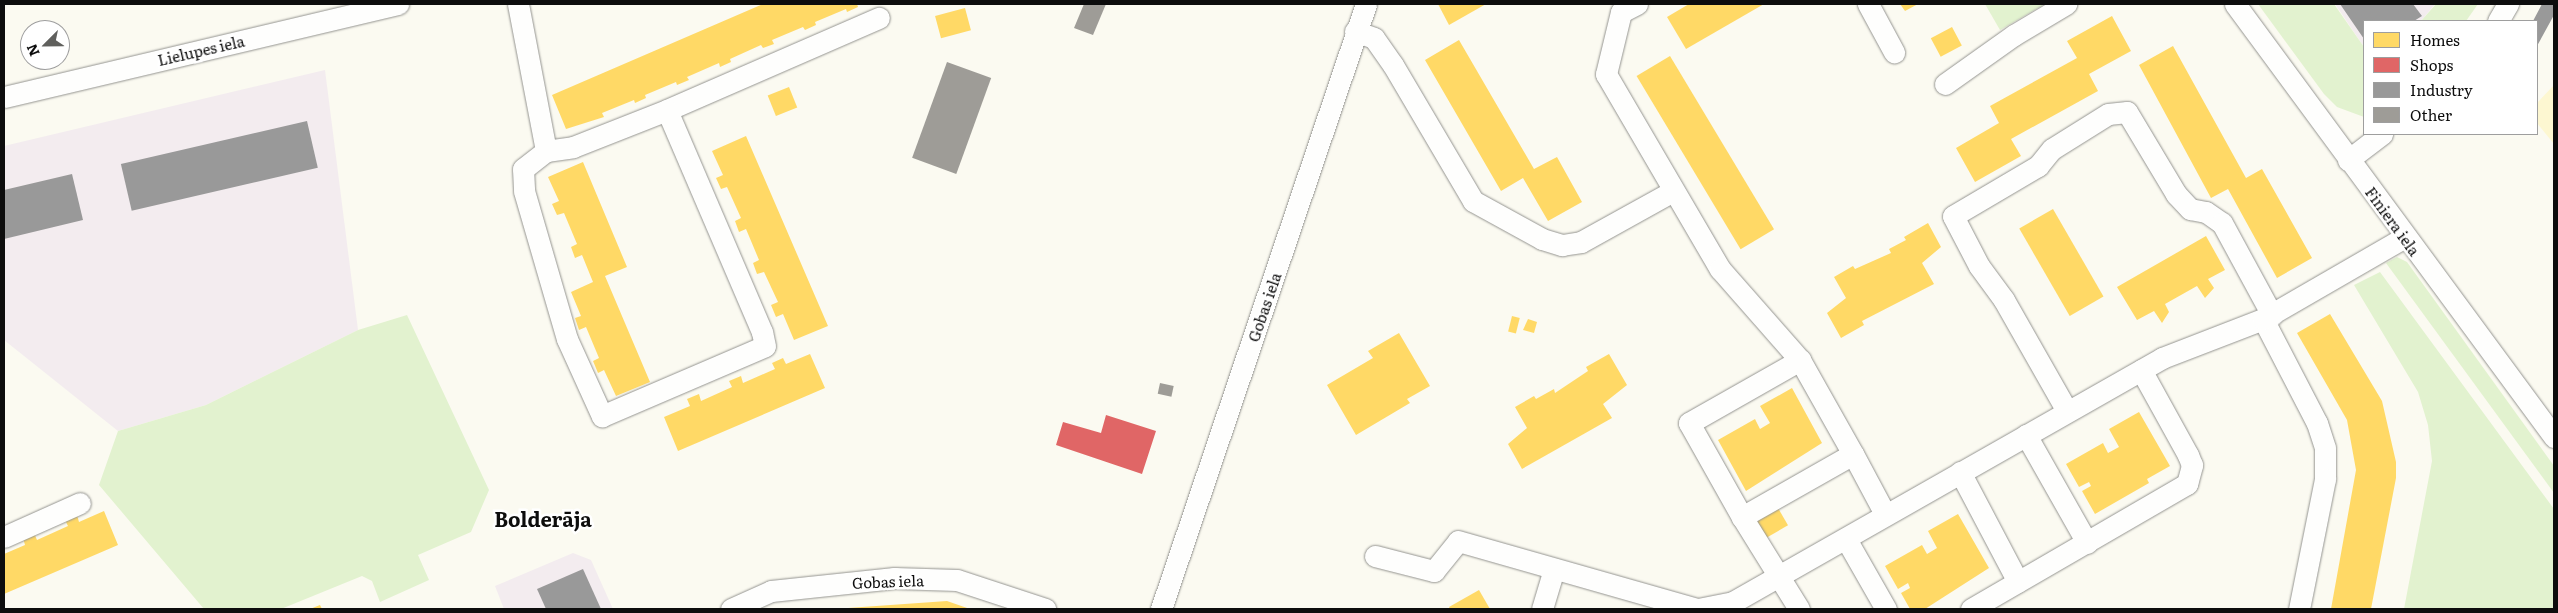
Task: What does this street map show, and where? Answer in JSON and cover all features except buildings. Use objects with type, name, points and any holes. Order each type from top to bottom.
[{"type":"street","name":"Lielupes iela","points":[[4,97],[398,4]]},
{"type":"street","points":[[518,4],[546,151]]},
{"type":"street","name":"Gobas iela","points":[[1161,609],[1355,31],[1366,4]]},
{"type":"street","points":[[1637,4],[1621,12],[1606,74],[1720,269],[1800,360],[1885,514]]},
{"type":"street","points":[[1868,4],[1894,52]]},
{"type":"street","points":[[1945,84],[2014,35],[2066,4]]},
{"type":"street","name":"Finiera iela","points":[[2235,4],[2348,160],[2554,437]]},
{"type":"street","points":[[2499,20],[2508,4]]},
{"type":"street","points":[[667,110],[762,332],[765,346],[602,416],[567,339],[524,191],[523,169],[546,151],[573,147],[667,110],[879,18]]},
{"type":"street","points":[[1355,31],[1374,38],[1393,65],[1473,201],[1542,239],[1562,245],[1580,242],[1673,191]]},
{"type":"street","points":[[2067,411],[2004,300],[1979,266],[1953,216],[2038,166],[2052,149],[2108,114],[2127,112],[2176,194],[2190,209],[2206,212],[2222,223],[2317,423],[2325,448],[2325,479],[2299,609]]},
{"type":"street","points":[[2348,160],[2381,135]]},
{"type":"street","points":[[1375,556],[1434,571],[1458,541],[1554,568],[1652,604],[1697,609],[1734,602],[1846,539],[1885,514],[2162,358],[2268,317],[2405,237]]},
{"type":"street","points":[[1799,609],[1742,517],[1689,423],[1800,360]]},
{"type":"street","points":[[1971,609],[2181,489],[2191,474],[2188,455],[2141,370]]},
{"type":"street","points":[[2026,435],[2087,543]]},
{"type":"street","points":[[1742,517],[1853,454]]},
{"type":"street","points":[[1960,472],[2018,582]]},
{"type":"street","points":[[4,537],[80,503]]},
{"type":"street","points":[[1846,539],[1886,609]]},
{"type":"street","points":[[1542,609],[1554,568]]},
{"type":"street","name":"Gobas iela","points":[[731,609],[771,591],[894,578],[958,580],[1045,609]]},
{"type":"shaded area","points":[[2335,4],[2435,4],[2422,20],[2363,20],[2363,46]]},
{"type":"shaded area","points":[[325,70],[358,330],[206,405],[118,431],[4,340],[4,146]]},
{"type":"shaded area","points":[[573,553],[591,560],[613,609],[504,609],[495,586]]},
{"type":"green space","points":[[1985,4],[2045,4],[2000,30]]},
{"type":"green space","points":[[2258,4],[2334,4],[2363,46],[2363,117],[2337,107],[2324,94]]},
{"type":"green space","points":[[2436,4],[2478,4],[2467,20],[2422,20]]},
{"type":"green space","points":[[2397,257],[2407,262],[2554,466],[2554,493],[2386,263]]},
{"type":"green space","points":[[2380,272],[2554,509],[2554,609],[2404,609],[2432,461],[2428,425],[2418,392],[2354,285]]},
{"type":"green space","points":[[407,315],[489,490],[471,532],[418,555],[429,580],[380,602],[372,581],[362,576],[281,609],[204,609],[99,485],[118,431],[206,405],[358,330]]},
{"type":"sand","points":[[2554,85],[2554,144],[2538,124],[2538,102]]},
{"type":"district","name":"Bolderāja","points":[[543,518]]}]
